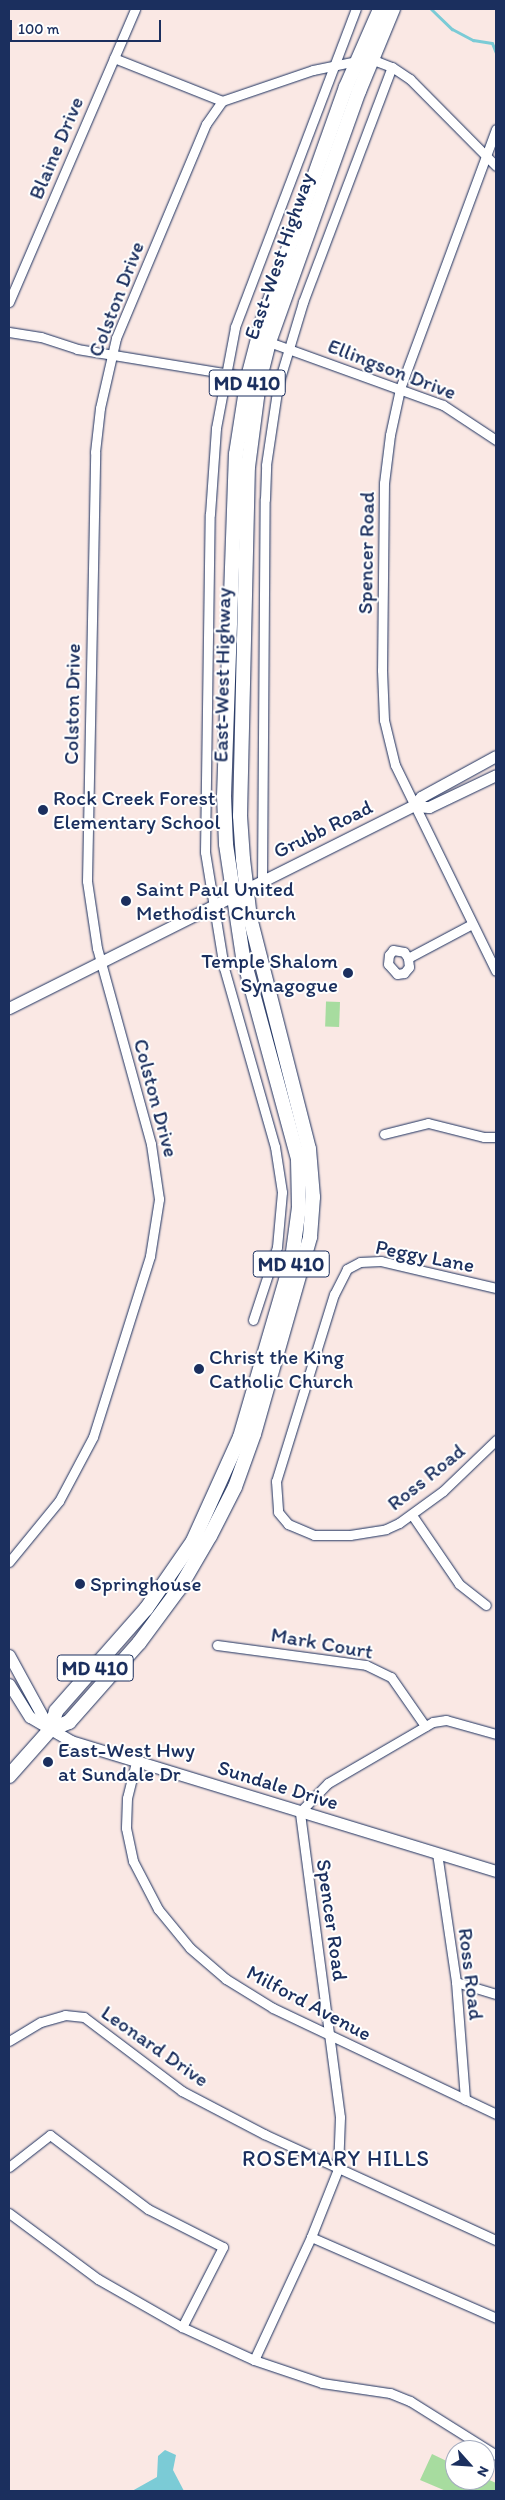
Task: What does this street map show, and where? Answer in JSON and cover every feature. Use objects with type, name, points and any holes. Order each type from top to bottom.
[{"type":"main road","name":"East-West Highway","points":[[50,1730],[69,1722],[139,1643],[178,1589],[210,1536],[234,1487],[254,1434],[310,1237],[313,1197],[307,1141],[263,975],[246,889],[240,816],[245,523],[252,422],[269,342],[380,9]]},
{"type":"main road","name":"East-West Highway","points":[[9,1776],[50,1730],[56,1712],[146,1610],[173,1573],[201,1525],[240,1437],[288,1274],[300,1207],[298,1159],[247,973],[231,895],[224,796],[236,462],[248,377],[263,320],[364,61],[393,9]]},
{"type":"street","name":"Blaine Drive","points":[[9,302],[135,9]]},
{"type":"street","name":"East-West Highway","points":[[253,1320],[270,1269],[280,1220],[279,1175],[275,1147],[224,968],[212,905],[205,836],[209,534],[216,428],[224,373],[236,327],[333,65],[356,9]]},
{"type":"street","points":[[114,58],[222,101],[333,65],[364,61],[392,66],[410,79],[496,166]]},
{"type":"street","name":"East-West Highway","points":[[262,880],[266,465],[278,384],[288,348],[392,66]]},
{"type":"street","name":"Colston Drive","points":[[9,1562],[59,1501],[93,1437],[157,1228],[159,1178],[100,960],[87,881],[87,785],[95,452],[110,355],[202,133],[222,101]]},
{"type":"street","name":"Spencer Road","points":[[496,129],[400,389],[384,483],[382,670],[388,741],[413,806],[496,971]]},
{"type":"street","points":[[9,332],[110,355],[248,377]]},
{"type":"street","name":"Ellingson Drive","points":[[269,342],[450,409],[496,440]]},
{"type":"street","name":"Grubb Road","points":[[9,1008],[100,960],[413,806],[421,797],[496,756]]},
{"type":"street","name":"Grubb Road","points":[[413,806],[429,807],[496,775]]},
{"type":"street","points":[[408,958],[472,924]]},
{"type":"street","points":[[384,1134],[428,1123],[484,1137],[496,1137]]},
{"type":"street","name":"Peggy Lane","points":[[334,1294],[340,1277],[360,1262],[381,1261],[496,1288]]},
{"type":"street","points":[[270,1269],[288,1274]]},
{"type":"street","name":"Ross Road","points":[[334,1294],[276,1481],[278,1512],[288,1524],[300,1531],[329,1535],[386,1529],[412,1514],[443,1491],[495,1443]]},
{"type":"street","points":[[412,1514],[459,1584],[486,1605]]},
{"type":"street","name":"Mark Court","points":[[217,1645],[366,1665],[391,1677],[425,1726]]},
{"type":"street","points":[[9,1655],[50,1730]]},
{"type":"street","name":"Sundale Drive","points":[[9,1684],[30,1717],[50,1730],[71,1740],[136,1762],[496,1871]]},
{"type":"street","points":[[300,1812],[328,1784],[425,1726],[446,1720],[496,1734]]},
{"type":"street","name":"Milford Avenue","points":[[136,1762],[127,1798],[126,1828],[133,1861],[158,1909],[190,1948],[226,1979],[273,2008],[496,2114]]},
{"type":"street","name":"Spencer Road","points":[[254,2360],[311,2237],[338,2169],[340,2117],[300,1812]]},
{"type":"street","name":"Ross Road","points":[[437,1853],[456,1982],[465,2100]]},
{"type":"street","points":[[456,1982],[496,1994]]},
{"type":"street","name":"Leonard Drive","points":[[9,2041],[41,2022],[65,2015],[84,2017],[182,2091],[338,2169],[496,2240]]},
{"type":"street","points":[[9,2167],[50,2135],[148,2209],[223,2247],[182,2327]]},
{"type":"street","points":[[9,2213],[98,2279],[182,2327],[254,2360],[322,2383],[390,2393],[410,2401],[496,2455]]},
{"type":"street","points":[[311,2237],[496,2318]]},
{"type":"green space","points":[[326,1002],[340,1002],[339,1027],[325,1026]]},
{"type":"green space","points":[[432,2454],[445,2460],[445,2490],[495,2490],[495,2483],[496,2491],[446,2491],[420,2480]]},
{"type":"water","points":[[165,2450],[176,2455],[173,2470],[184,2491],[132,2491],[157,2477],[158,2456]]},
{"type":"waterway","points":[[431,9],[452,29],[473,40],[492,43],[496,53]]},
{"type":"place","name":"Rock Creek Forest Elementary School","points":[[43,810]]},
{"type":"place","name":"Saint Paul United Methodist Church","points":[[126,901]]},
{"type":"place","name":"Temple Shalom Synagogue","points":[[348,973]]},
{"type":"place","name":"Christ the King Catholic Church","points":[[199,1369]]},
{"type":"place","name":"Springhouse","points":[[80,1584]]},
{"type":"place","name":"East-West Hwy at Sundale Dr","points":[[48,1762]]},
{"type":"district","name":"ROSEMARY HILLS","points":[[336,2159]]}]
